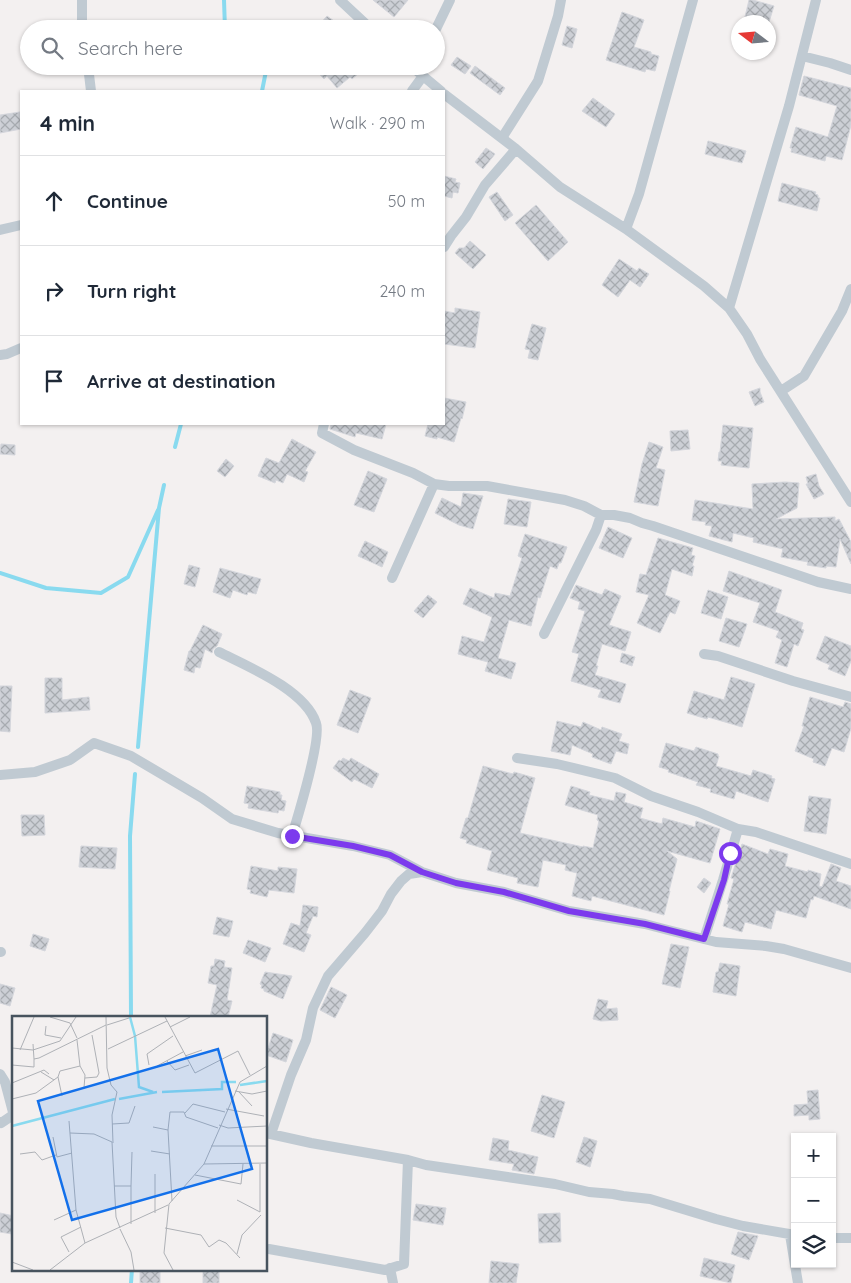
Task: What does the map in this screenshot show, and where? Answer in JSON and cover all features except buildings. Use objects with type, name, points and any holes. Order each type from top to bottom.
[{"type":"street","points":[[82,0],[82,20]]},
{"type":"street","points":[[340,0],[361,20]]},
{"type":"street","points":[[440,20],[450,0]]},
{"type":"street","points":[[502,138],[538,81],[561,0]]},
{"type":"street","points":[[626,229],[639,194],[693,0]]},
{"type":"street","points":[[729,308],[789,106],[816,0]]},
{"type":"street","points":[[802,56],[851,70]]},
{"type":"street","points":[[89,75],[91,90]]},
{"type":"street","points":[[413,90],[423,76],[440,90]]},
{"type":"street","points":[[445,94],[516,149],[560,187],[626,229],[704,286],[729,308],[851,502]]},
{"type":"street","points":[[445,245],[466,217],[485,185],[516,149]]},
{"type":"street","points":[[0,230],[20,225]]},
{"type":"street","points":[[781,392],[804,376],[842,311],[851,289]]},
{"type":"street","points":[[0,354],[7,354],[20,348]]},
{"type":"street","points":[[324,425],[322,433],[354,450],[413,473],[434,484],[487,486],[566,500],[584,506],[601,515],[630,518],[818,582],[851,589]]},
{"type":"street","points":[[392,578],[434,484]]},
{"type":"street","points":[[544,634],[596,530],[601,515]]},
{"type":"street","points":[[219,652],[263,674],[288,690],[306,706],[317,724],[317,741],[292,836]]},
{"type":"street","points":[[704,654],[718,656],[793,681],[851,697]]},
{"type":"street","points":[[0,775],[36,772],[70,760],[94,743],[131,756],[202,798],[232,819],[278,834],[353,846],[390,855],[422,872],[456,883],[504,892],[569,911],[645,924],[716,942],[784,949],[851,968]]},
{"type":"street","points":[[517,758],[557,764],[615,778],[651,796],[698,812],[738,829],[756,832],[851,864]]},
{"type":"street","points":[[704,939],[724,880],[738,829]]},
{"type":"street","points":[[422,872],[409,874],[401,881],[382,911],[328,976],[313,1008],[306,1040],[268,1134],[426,1165],[555,1184],[582,1191],[650,1199],[716,1220],[791,1235]]},
{"type":"street","points":[[0,1074],[5,1082],[12,1111]]},
{"type":"street","points":[[0,1122],[12,1116]]},
{"type":"street","points":[[269,1249],[385,1270],[404,1264],[408,1160]]},
{"type":"street","points":[[836,1238],[851,1238]]},
{"type":"street","points":[[390,1268],[393,1283]]},
{"type":"street","points":[[796,1268],[798,1283]]},
{"type":"waterway","points":[[224,0],[225,20]]},
{"type":"waterway","points":[[262,90],[265,75]]},
{"type":"waterway","points":[[175,447],[181,425]]},
{"type":"waterway","points":[[138,747],[159,508],[164,485]]},
{"type":"waterway","points":[[0,573],[46,588],[101,593],[128,577],[158,510]]},
{"type":"waterway","points":[[131,1016],[130,836],[135,774]]},
{"type":"waterway","points":[[131,1283],[132,1270]]},
{"type":"route","points":[[292,836],[353,846],[390,855],[422,872],[456,883],[504,892],[569,911],[645,924],[704,939],[724,880],[730,853]]}]
